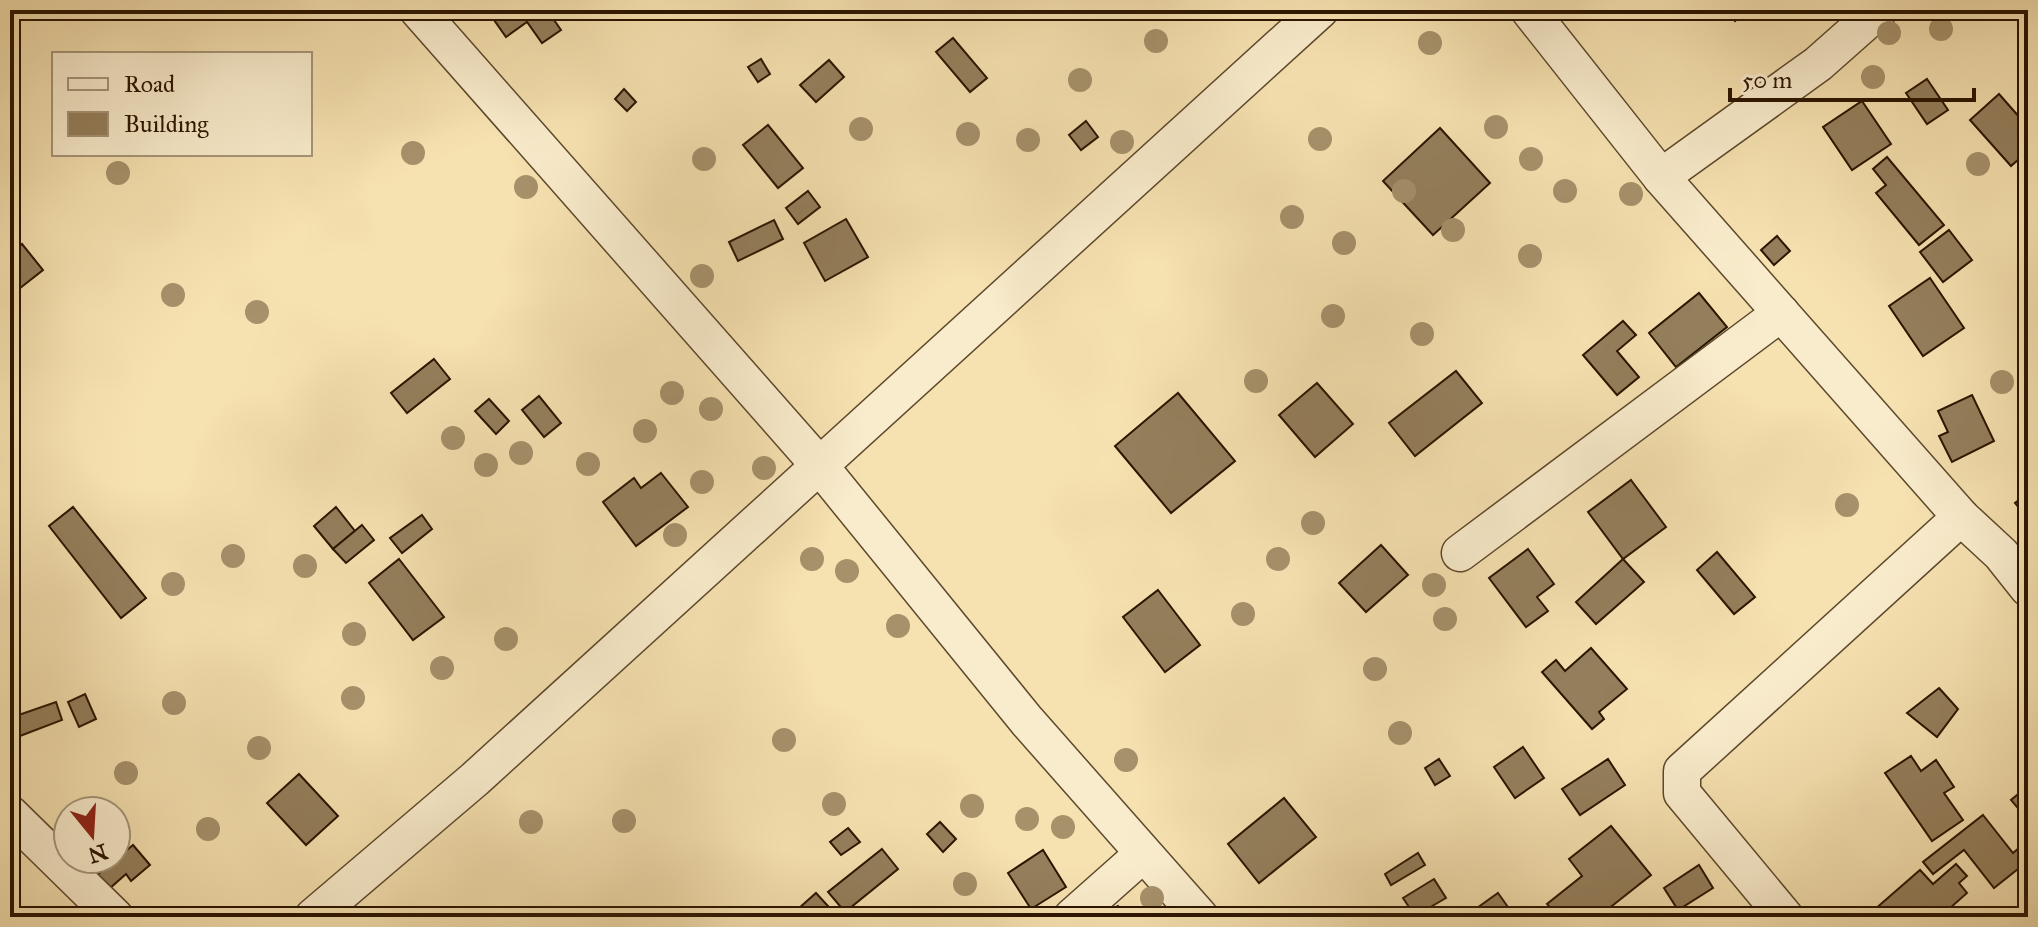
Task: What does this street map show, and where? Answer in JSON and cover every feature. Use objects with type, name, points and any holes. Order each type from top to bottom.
[{"type":"street","points":[[418,10],[819,465],[1027,721],[1200,917]]},
{"type":"street","points":[[313,917],[475,779],[1320,10]]},
{"type":"street","points":[[1529,10],[1661,177],[1961,517],[2001,554],[2028,588]]},
{"type":"street","points":[[1661,177],[1818,64],[1879,10]]},
{"type":"street","points":[[1460,553],[1781,313]]},
{"type":"street","points":[[1785,917],[1682,793],[1682,771],[1961,517]]},
{"type":"street","points":[[10,814],[115,917]]},
{"type":"street","points":[[1072,917],[1143,854]]},
{"type":"building","points":[[487,10],[547,10],[561,30],[542,43],[527,22],[506,37]]},
{"type":"building","points":[[958,10],[974,10],[964,18]]},
{"type":"building","points":[[1726,10],[1748,10],[1735,21]]},
{"type":"building","points":[[953,38],[987,78],[970,92],[936,52]]},
{"type":"building","points":[[761,59],[770,74],[758,82],[748,67]]},
{"type":"building","points":[[829,60],[844,77],[816,102],[800,85]]},
{"type":"building","points":[[1927,79],[1948,110],[1927,124],[1906,93]]},
{"type":"building","points":[[624,89],[636,102],[627,111],[615,99]]},
{"type":"building","points":[[1999,94],[2028,127],[2028,151],[2011,166],[1970,120]]},
{"type":"building","points":[[1862,101],[1891,144],[1852,170],[1823,127]]},
{"type":"building","points":[[1086,121],[1098,137],[1081,150],[1069,135]]},
{"type":"building","points":[[768,125],[803,168],[778,188],[743,145]]},
{"type":"building","points":[[1440,128],[1490,183],[1433,235],[1383,181]]},
{"type":"building","points":[[1887,157],[1944,225],[1919,245],[1876,193],[1886,185],[1873,169]]},
{"type":"building","points":[[808,191],[820,207],[798,224],[786,208]]},
{"type":"building","points":[[846,219],[868,257],[825,281],[804,243]]},
{"type":"building","points":[[774,220],[783,239],[738,261],[729,242]]},
{"type":"building","points":[[1949,230],[1972,260],[1943,282],[1920,252]]},
{"type":"building","points":[[1777,236],[1790,251],[1774,265],[1761,250]]},
{"type":"building","points":[[22,244],[43,270],[10,296],[10,254]]},
{"type":"building","points":[[2028,270],[2028,288],[2021,273]]},
{"type":"building","points":[[1930,278],[1964,328],[1923,356],[1889,306]]},
{"type":"building","points":[[1699,293],[1727,327],[1676,367],[1649,333]]},
{"type":"building","points":[[1623,321],[1636,335],[1617,351],[1639,377],[1617,395],[1583,355]]},
{"type":"building","points":[[434,359],[450,379],[407,413],[391,393]]},
{"type":"building","points":[[1456,371],[1482,403],[1415,456],[1389,423]]},
{"type":"building","points":[[1317,383],[1353,424],[1315,457],[1279,415]]},
{"type":"building","points":[[1178,393],[1235,461],[1171,513],[1115,446]]},
{"type":"building","points":[[1972,395],[1994,441],[1952,462],[1939,436],[1948,432],[1938,411]]},
{"type":"building","points":[[539,396],[561,423],[544,437],[522,410]]},
{"type":"building","points":[[489,399],[509,421],[496,434],[475,411]]},
{"type":"building","points":[[661,473],[688,507],[636,546],[603,502],[634,478],[641,488]]},
{"type":"building","points":[[1631,480],[1666,527],[1623,559],[1588,512]]},
{"type":"building","points":[[2028,493],[2028,519],[2015,503]]},
{"type":"building","points":[[73,507],[146,598],[121,618],[49,526]]},
{"type":"building","points":[[336,507],[355,531],[333,549],[314,526]]},
{"type":"building","points":[[422,515],[432,529],[402,553],[390,538]]},
{"type":"building","points":[[362,525],[374,540],[346,563],[333,549]]},
{"type":"building","points":[[1381,545],[1408,575],[1366,612],[1339,583]]},
{"type":"building","points":[[1528,549],[1554,584],[1537,597],[1548,611],[1526,627],[1489,578]]},
{"type":"building","points":[[1717,552],[1755,597],[1734,614],[1697,570]]},
{"type":"building","points":[[399,559],[444,617],[413,640],[369,583]]},
{"type":"building","points":[[1623,559],[1644,582],[1596,624],[1576,602]]},
{"type":"building","points":[[1158,590],[1200,645],[1165,672],[1123,617]]},
{"type":"building","points":[[1591,648],[1627,689],[1599,712],[1604,719],[1592,729],[1542,672],[1556,660],[1565,671]]},
{"type":"building","points":[[1939,688],[1958,709],[1937,737],[1907,713]]},
{"type":"building","points":[[85,694],[96,719],[79,727],[68,702]]},
{"type":"building","points":[[56,702],[62,720],[12,739],[10,718]]},
{"type":"building","points":[[1523,747],[1544,778],[1515,798],[1494,767]]},
{"type":"building","points":[[1911,756],[1921,771],[1936,760],[1954,787],[1944,793],[1963,820],[1932,841],[1885,773]]},
{"type":"building","points":[[1439,759],[1450,776],[1435,785],[1425,768]]},
{"type":"building","points":[[1608,759],[1625,785],[1580,815],[1562,789]]},
{"type":"building","points":[[299,774],[338,816],[306,845],[267,803]]},
{"type":"building","points":[[2028,786],[2028,820],[2011,800]]},
{"type":"building","points":[[1284,798],[1316,837],[1259,883],[1228,844]]},
{"type":"building","points":[[1983,815],[2013,853],[2020,847],[2028,861],[1994,888],[1964,850],[1933,874],[1923,862]]},
{"type":"building","points":[[940,822],[956,839],[943,852],[927,834]]},
{"type":"building","points":[[1611,826],[1651,875],[1598,917],[1558,917],[1547,904],[1582,876],[1569,859]]},
{"type":"building","points":[[848,828],[860,842],[841,855],[830,842]]},
{"type":"building","points":[[132,846],[150,865],[131,881],[127,875],[132,875]]},
{"type":"building","points":[[882,849],[898,869],[845,912],[828,892]]},
{"type":"building","points":[[1043,850],[1066,887],[1031,909],[1008,873]]},
{"type":"building","points":[[1418,853],[1425,865],[1391,885],[1385,874]]},
{"type":"building","points":[[1956,864],[1967,876],[1959,883],[1967,893],[1940,917],[1866,917],[1920,870],[1933,884]]},
{"type":"building","points":[[1699,865],[1713,888],[1678,910],[1664,888]]},
{"type":"building","points":[[97,875],[125,875],[109,889]]},
{"type":"building","points":[[1434,879],[1446,898],[1415,916],[1403,898]]},
{"type":"building","points":[[816,893],[838,917],[789,917]]},
{"type":"building","points":[[1498,893],[1515,917],[1473,917],[1470,913]]},
{"type":"building","points":[[1118,906],[1125,917],[1097,917]]}]
